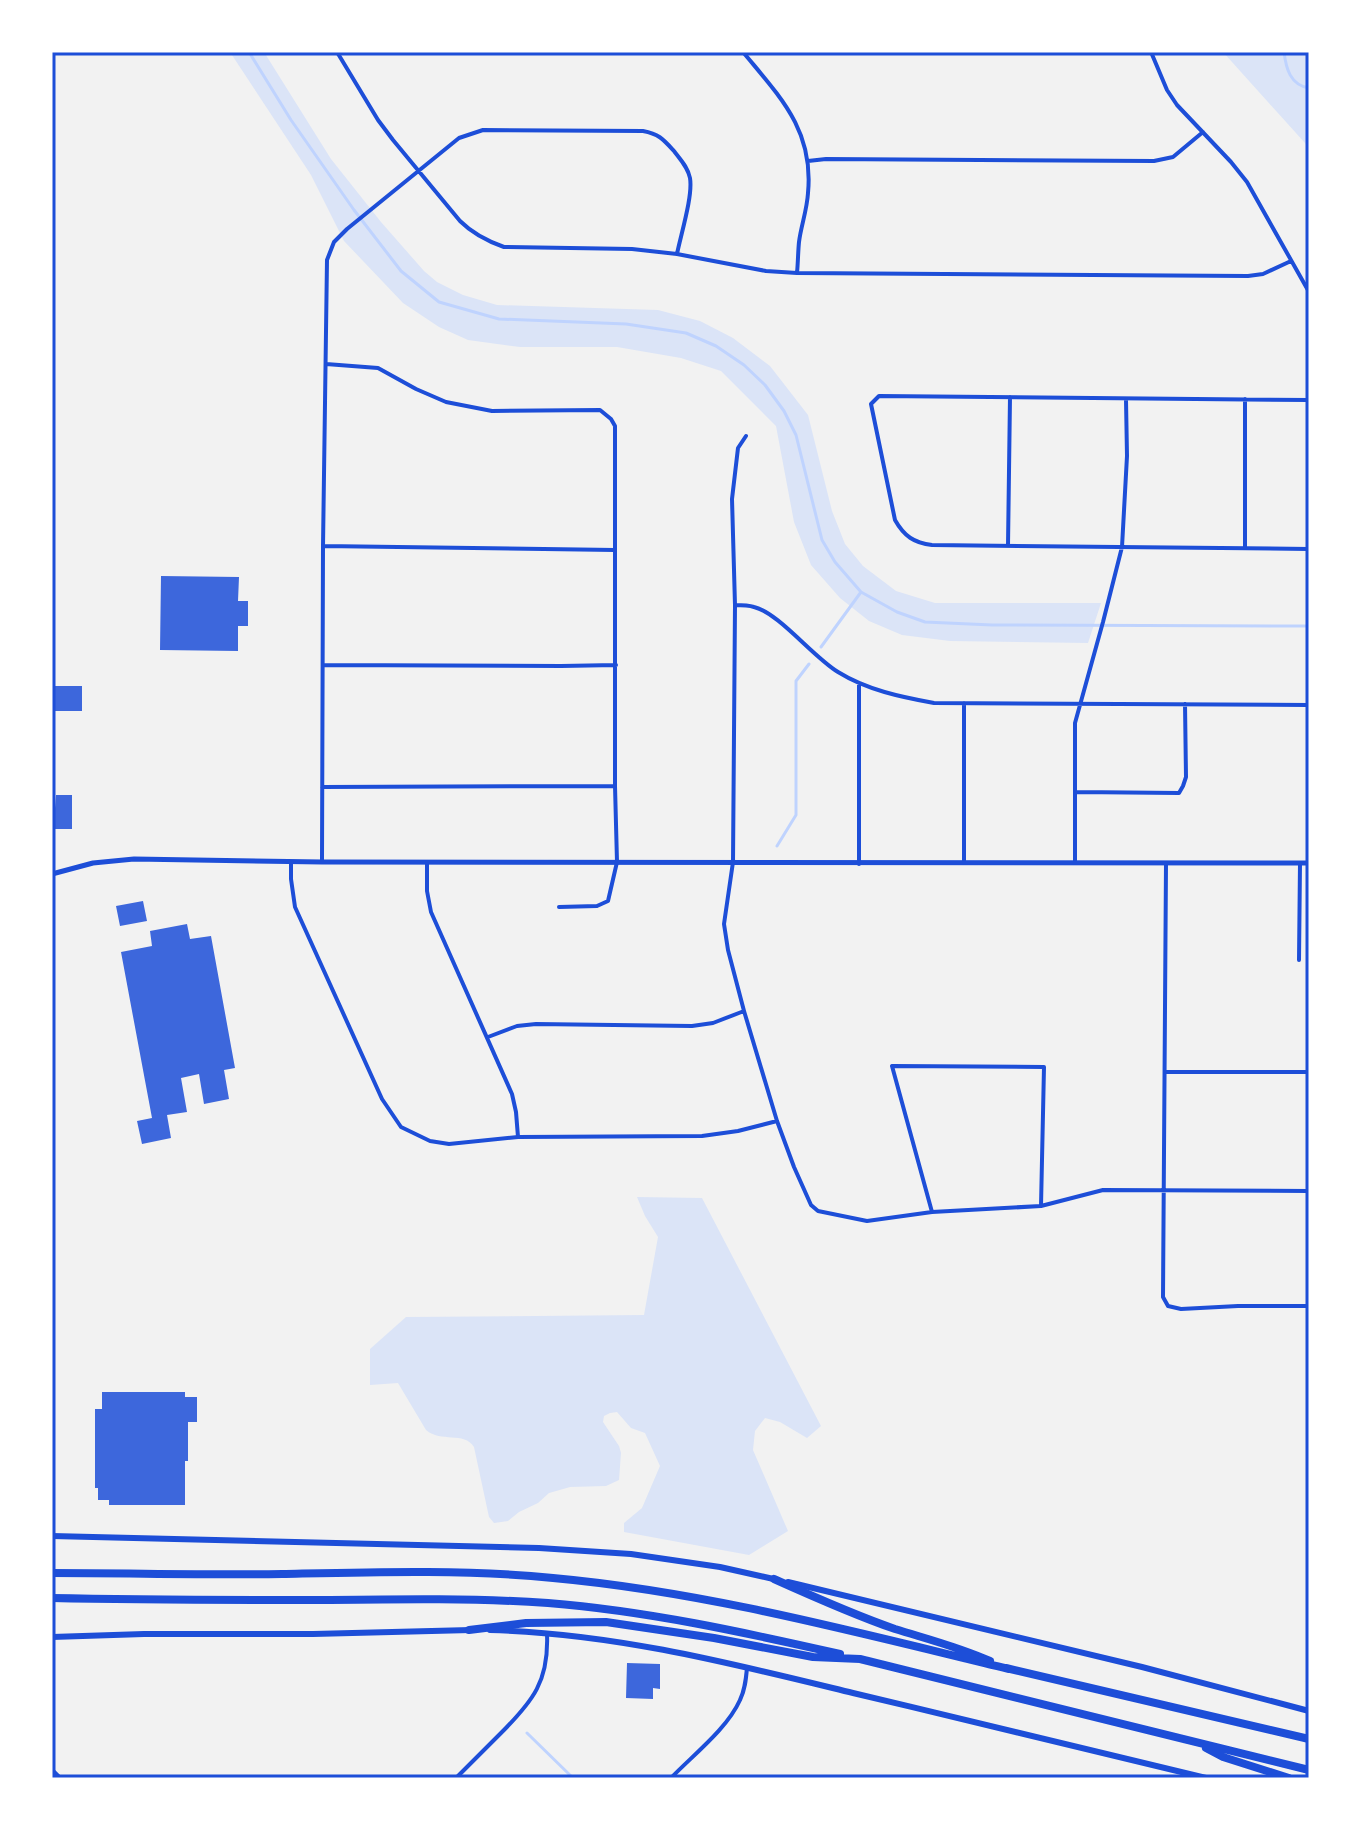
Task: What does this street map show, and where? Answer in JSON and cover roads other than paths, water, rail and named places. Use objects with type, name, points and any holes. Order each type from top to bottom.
[{"type":"highway","points":[[52,1573],[461,1573],[552,1577],[638,1588],[725,1603],[1309,1737]]},
{"type":"highway","points":[[774,1579],[841,1609],[895,1629],[959,1647],[1009,1669]]},
{"type":"highway","points":[[52,1598],[437,1599],[548,1603],[609,1609],[688,1621],[860,1659],[1309,1770]]},
{"type":"highway","points":[[469,1630],[526,1623],[606,1622],[813,1657],[860,1659]]},
{"type":"highway","points":[[1191,1741],[1223,1757],[1289,1778]]},
{"type":"main road","points":[[52,1536],[539,1548],[631,1554],[720,1567],[774,1579],[1157,1670],[1309,1711]]},
{"type":"main road","points":[[52,1637],[469,1630],[547,1633],[612,1640],[747,1667],[1206,1778]]},
{"type":"main road","points":[[52,1771],[59,1778]]},
{"type":"street","points":[[337,52],[378,120],[460,221],[486,240],[504,247],[632,249],[766,271],[797,273],[1248,276],[1263,274],[1291,261]]},
{"type":"street","points":[[743,52],[788,107],[801,133],[808,161],[808,194],[799,241],[797,273]]},
{"type":"street","points":[[1151,52],[1177,105],[1247,182],[1309,292]]},
{"type":"street","points":[[322,862],[327,260],[334,242],[459,138],[483,130],[643,131],[656,133],[684,163],[690,176],[690,191],[677,254]]},
{"type":"street","points":[[808,161],[1154,161],[1173,157],[1203,132]]},
{"type":"street","points":[[326,364],[378,368],[446,402],[492,411],[600,410],[615,426],[617,862],[608,901],[597,906],[559,907]]},
{"type":"street","points":[[1309,400],[879,396],[871,404],[895,520],[912,541],[927,545],[1309,549]]},
{"type":"street","points":[[1008,546],[1010,397]]},
{"type":"street","points":[[1075,863],[1075,723],[1122,547],[1127,456],[1126,399]]},
{"type":"street","points":[[1245,399],[1245,548]]},
{"type":"street","points":[[746,436],[738,448],[732,499],[735,605],[733,862],[724,924],[729,956],[777,1121],[811,1205],[818,1211],[867,1221],[932,1212],[1041,1206],[1103,1190],[1309,1191]]},
{"type":"street","points":[[323,546],[615,550]]},
{"type":"street","points":[[735,605],[753,606],[769,613],[837,672],[902,698],[934,703],[1309,705]]},
{"type":"street","points":[[323,665],[616,665]]},
{"type":"street","points":[[859,683],[859,864]]},
{"type":"street","points":[[964,703],[964,863]]},
{"type":"street","points":[[1076,792],[1179,793],[1186,777],[1185,704]]},
{"type":"street","points":[[322,787],[615,786]]},
{"type":"street","points":[[52,874],[93,863],[122,860],[1309,863]]},
{"type":"street","points":[[291,862],[295,907],[382,1099],[401,1127],[430,1141],[449,1144],[518,1137],[702,1136],[777,1121]]},
{"type":"street","points":[[427,862],[431,912],[512,1094],[518,1137]]},
{"type":"street","points":[[1166,863],[1163,1297],[1168,1306],[1181,1309],[1309,1306]]},
{"type":"street","points":[[1299,960],[1300,863]]},
{"type":"street","points":[[486,1038],[517,1026],[536,1024],[692,1026],[713,1023],[744,1011]]},
{"type":"street","points":[[932,1212],[892,1066],[1044,1067],[1041,1206]]},
{"type":"street","points":[[1165,1072],[1309,1072]]},
{"type":"street","points":[[456,1778],[529,1704],[547,1663],[547,1633]]},
{"type":"street","points":[[671,1778],[729,1718],[746,1685],[747,1667]]},
{"type":"waterway","points":[[249,52],[291,120],[354,210],[401,271],[439,302],[499,319],[626,324],[686,333],[716,346],[744,365],[765,385],[784,411],[796,435],[822,540],[835,562],[861,592],[897,612],[925,622],[992,625],[1309,626]]},
{"type":"waterway","points":[[1284,52],[1293,80],[1309,88]]},
{"type":"waterway","points":[[821,647],[861,592]]},
{"type":"waterway","points":[[777,846],[796,815],[796,681],[809,664]]},
{"type":"waterway","points":[[527,1733],[573,1778]]}]
